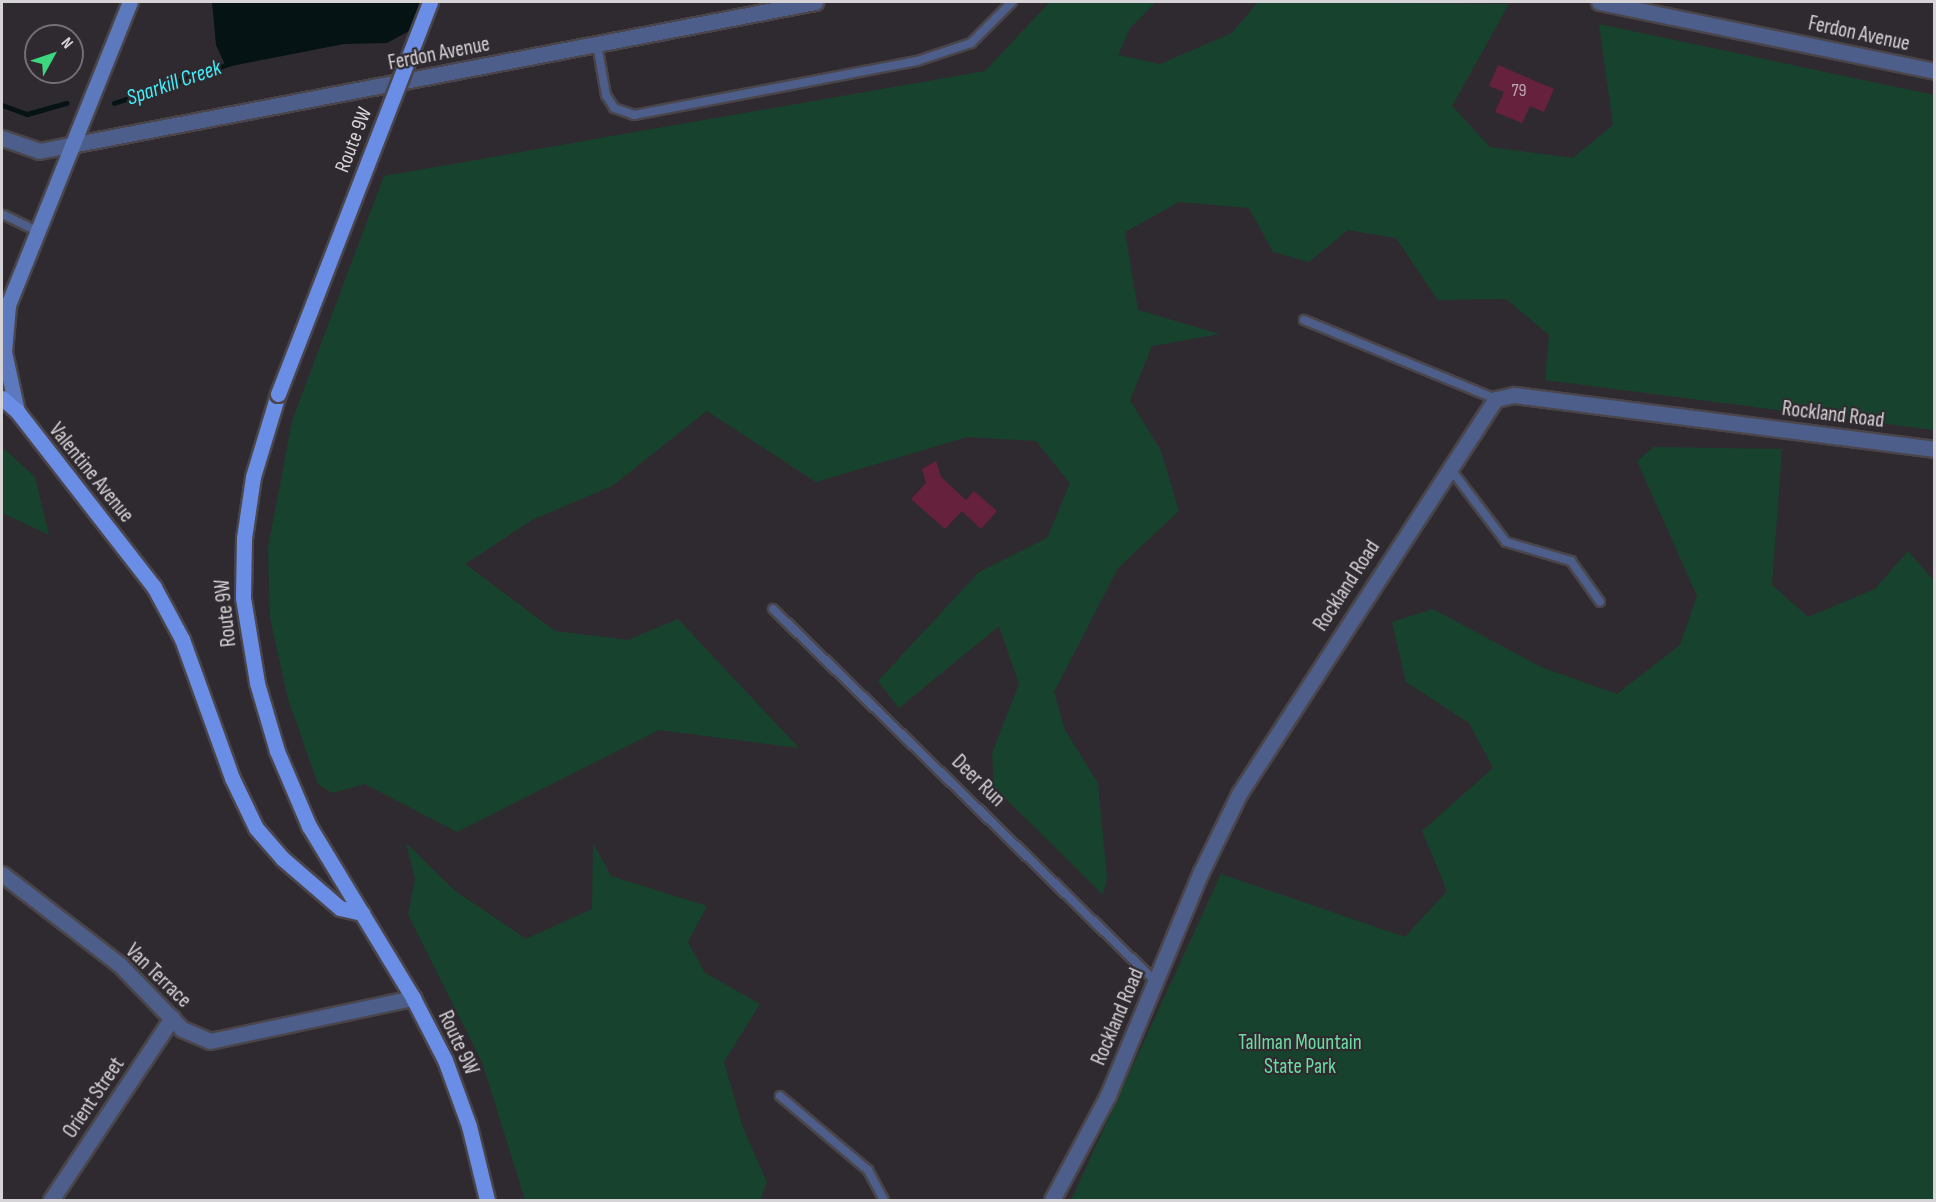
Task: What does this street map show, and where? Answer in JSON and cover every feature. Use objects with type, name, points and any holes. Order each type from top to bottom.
[{"type":"main road","name":"Valentine Avenue","points":[[130,2],[19,275],[4,340],[17,411],[163,604],[182,639],[237,792],[256,828],[282,858],[340,908],[362,913]]},
{"type":"main road","name":"Route 9W","points":[[430,2],[278,394],[246,517],[242,578],[248,640],[286,772],[313,833],[413,998],[458,1092],[487,1200]]},
{"type":"main road","points":[[2,302],[19,275]]},
{"type":"main road","points":[[2,399],[17,411]]},
{"type":"street","name":"Ferdon Avenue","points":[[2,138],[39,151],[815,2]]},
{"type":"street","name":"Ferdon Avenue","points":[[1599,2],[1935,71]]},
{"type":"street","name":"Rockland Road","points":[[1052,1200],[1108,1095],[1155,981],[1239,794],[1449,467],[1496,399],[1514,395],[1935,449]]},
{"type":"street","name":"Van Terrace","points":[[2,874],[120,965],[172,1018],[210,1041],[413,998]]},
{"type":"street","name":"Orient Street","points":[[51,1200],[172,1018]]},
{"type":"lane","points":[[597,44],[606,95],[614,108],[634,116],[917,61],[971,43],[1012,2]]},
{"type":"lane","points":[[4,215],[37,231]]},
{"type":"lane","points":[[1304,320],[1496,399]]},
{"type":"lane","points":[[1449,467],[1506,542],[1571,561],[1600,602]]},
{"type":"lane","name":"Deer Run","points":[[773,609],[1155,981]]},
{"type":"lane","points":[[780,1096],[868,1170],[884,1200]]},
{"type":"green space","points":[[1050,2],[1156,2],[1130,28],[1118,55],[1160,64],[1232,33],[1258,2],[1509,4],[1452,106],[1490,147],[1573,158],[1613,125],[1599,24],[1934,95],[1934,430],[1545,380],[1549,335],[1506,299],[1438,300],[1396,238],[1348,230],[1309,262],[1273,252],[1249,208],[1179,202],[1125,232],[1138,310],[1220,334],[1152,346],[1130,400],[1161,451],[1179,511],[1118,568],[1054,692],[1065,730],[1098,783],[1107,878],[1103,895],[994,787],[992,753],[1019,684],[999,626],[899,708],[878,681],[979,572],[1047,538],[1070,483],[1036,441],[967,437],[816,482],[707,411],[612,486],[532,520],[465,564],[555,631],[628,640],[678,619],[799,748],[659,730],[457,832],[365,784],[332,793],[318,784],[288,699],[270,618],[268,548],[292,421],[384,176],[985,71]]},
{"type":"green space","points":[[2,447],[35,477],[49,535],[2,513]]},
{"type":"green space","name":"Tallman Mountain State Park","points":[[1654,447],[1782,449],[1772,585],[1808,617],[1875,589],[1908,551],[1934,581],[1934,1200],[1071,1200],[1221,874],[1405,937],[1447,891],[1422,831],[1493,768],[1469,723],[1406,682],[1392,622],[1433,609],[1541,667],[1617,694],[1680,645],[1697,596],[1637,461]]},
{"type":"green space","points":[[406,843],[454,890],[526,939],[592,909],[593,843],[611,876],[707,906],[688,942],[705,973],[760,1004],[724,1062],[743,1128],[767,1182],[760,1200],[525,1200],[482,1062],[408,915],[415,879]]},
{"type":"shaded area","points":[[212,2],[421,2],[409,31],[387,43],[344,44],[226,67],[216,45]]},
{"type":"building","points":[[1498,65],[1554,89],[1544,112],[1530,106],[1522,123],[1495,112],[1504,92],[1489,86]]},
{"type":"building","points":[[936,461],[941,477],[966,500],[974,491],[997,511],[981,529],[962,511],[945,529],[911,499],[926,483],[922,469]]},
{"type":"waterway","name":"Sparkill Creek","points":[[114,103],[231,63]]},
{"type":"waterway","name":"Sparkill Creek","points":[[2,105],[27,114],[66,103]]}]
